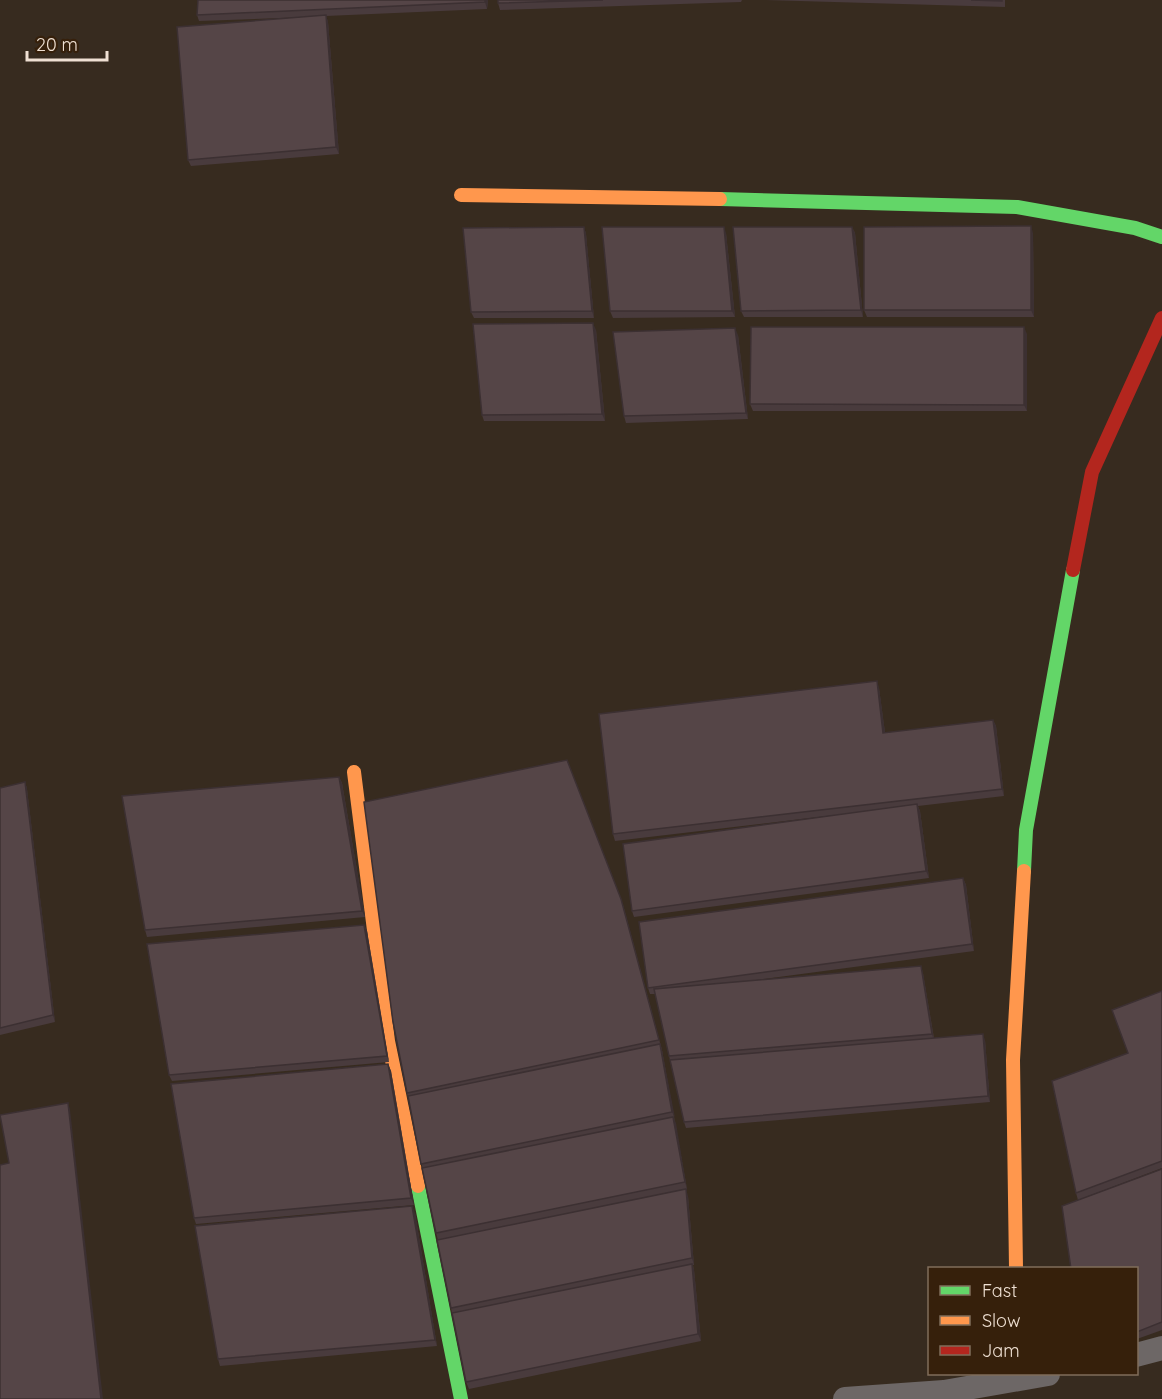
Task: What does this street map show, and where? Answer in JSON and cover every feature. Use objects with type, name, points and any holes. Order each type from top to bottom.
[{"type":"street","points":[[460,195],[621,196],[1017,207],[1135,228],[1162,237]]},
{"type":"street","points":[[1016,1267],[1013,1060],[1026,830],[1092,472],[1162,318]]},
{"type":"street","points":[[354,772],[388,1041],[461,1399]]},
{"type":"street","points":[[1138,1355],[1162,1348]]},
{"type":"street","points":[[943,1395],[967,1375]]},
{"type":"street","points":[[845,1399],[943,1395],[1043,1375]]},
{"type":"building","points":[[198,0],[485,0],[485,2],[197,15]]},
{"type":"building","points":[[498,0],[603,0],[498,3]]},
{"type":"building","points":[[326,15],[336,147],[188,160],[177,27]]},
{"type":"building","points":[[1031,226],[1031,310],[864,310],[864,227]]},
{"type":"building","points":[[584,227],[592,311],[471,312],[463,228]]},
{"type":"building","points":[[602,227],[724,227],[732,311],[610,311]]},
{"type":"building","points":[[733,227],[852,227],[861,310],[741,311]]},
{"type":"building","points":[[593,323],[602,414],[482,415],[473,324]]},
{"type":"building","points":[[751,327],[1024,327],[1024,405],[750,404]]},
{"type":"building","points":[[735,328],[746,413],[624,416],[613,332]]},
{"type":"building","points":[[877,681],[883,733],[993,720],[1002,789],[613,834],[599,714]]},
{"type":"building","points":[[567,760],[621,899],[659,1040],[407,1093],[393,1022],[364,802]]},
{"type":"building","points":[[339,777],[362,911],[145,930],[122,796]]},
{"type":"building","points":[[25,782],[53,1015],[0,1028],[0,788]]},
{"type":"building","points":[[917,804],[926,871],[632,911],[623,844]]},
{"type":"building","points":[[963,878],[972,944],[648,988],[639,922]]},
{"type":"building","points":[[364,925],[387,1056],[169,1075],[147,944]]},
{"type":"building","points":[[921,966],[932,1034],[669,1056],[654,989]]},
{"type":"building","points":[[1162,991],[1162,1161],[1076,1193],[1052,1081],[1128,1053],[1112,1010]]},
{"type":"building","points":[[983,1034],[988,1096],[684,1122],[670,1060]]},
{"type":"building","points":[[660,1044],[672,1112],[421,1164],[408,1096]]},
{"type":"building","points":[[388,1064],[411,1198],[194,1218],[171,1084]]},
{"type":"building","points":[[68,1103],[101,1399],[0,1399],[0,1165],[9,1163],[0,1115]]},
{"type":"building","points":[[673,1117],[685,1182],[436,1233],[422,1168]]},
{"type":"building","points":[[1162,1169],[1162,1322],[1138,1332],[1138,1267],[1071,1267],[1062,1206]]},
{"type":"building","points":[[686,1189],[692,1258],[451,1308],[437,1240]]},
{"type":"building","points":[[412,1206],[435,1340],[218,1359],[195,1226]]},
{"type":"building","points":[[692,1264],[698,1334],[466,1382],[452,1313]]},
{"type":"traffic: fast","points":[[720,199],[1017,207],[1135,228],[1162,237]]},
{"type":"traffic: fast","points":[[1024,871],[1026,830],[1073,570]]},
{"type":"traffic: fast","points":[[418,1186],[461,1399]]},
{"type":"traffic: slow","points":[[461,195],[720,199]]},
{"type":"traffic: slow","points":[[354,772],[388,1041],[418,1186]]},
{"type":"traffic: slow","points":[[1016,1267],[1013,1060],[1024,871]]},
{"type":"traffic: jam","points":[[1073,570],[1092,472],[1162,318]]}]
